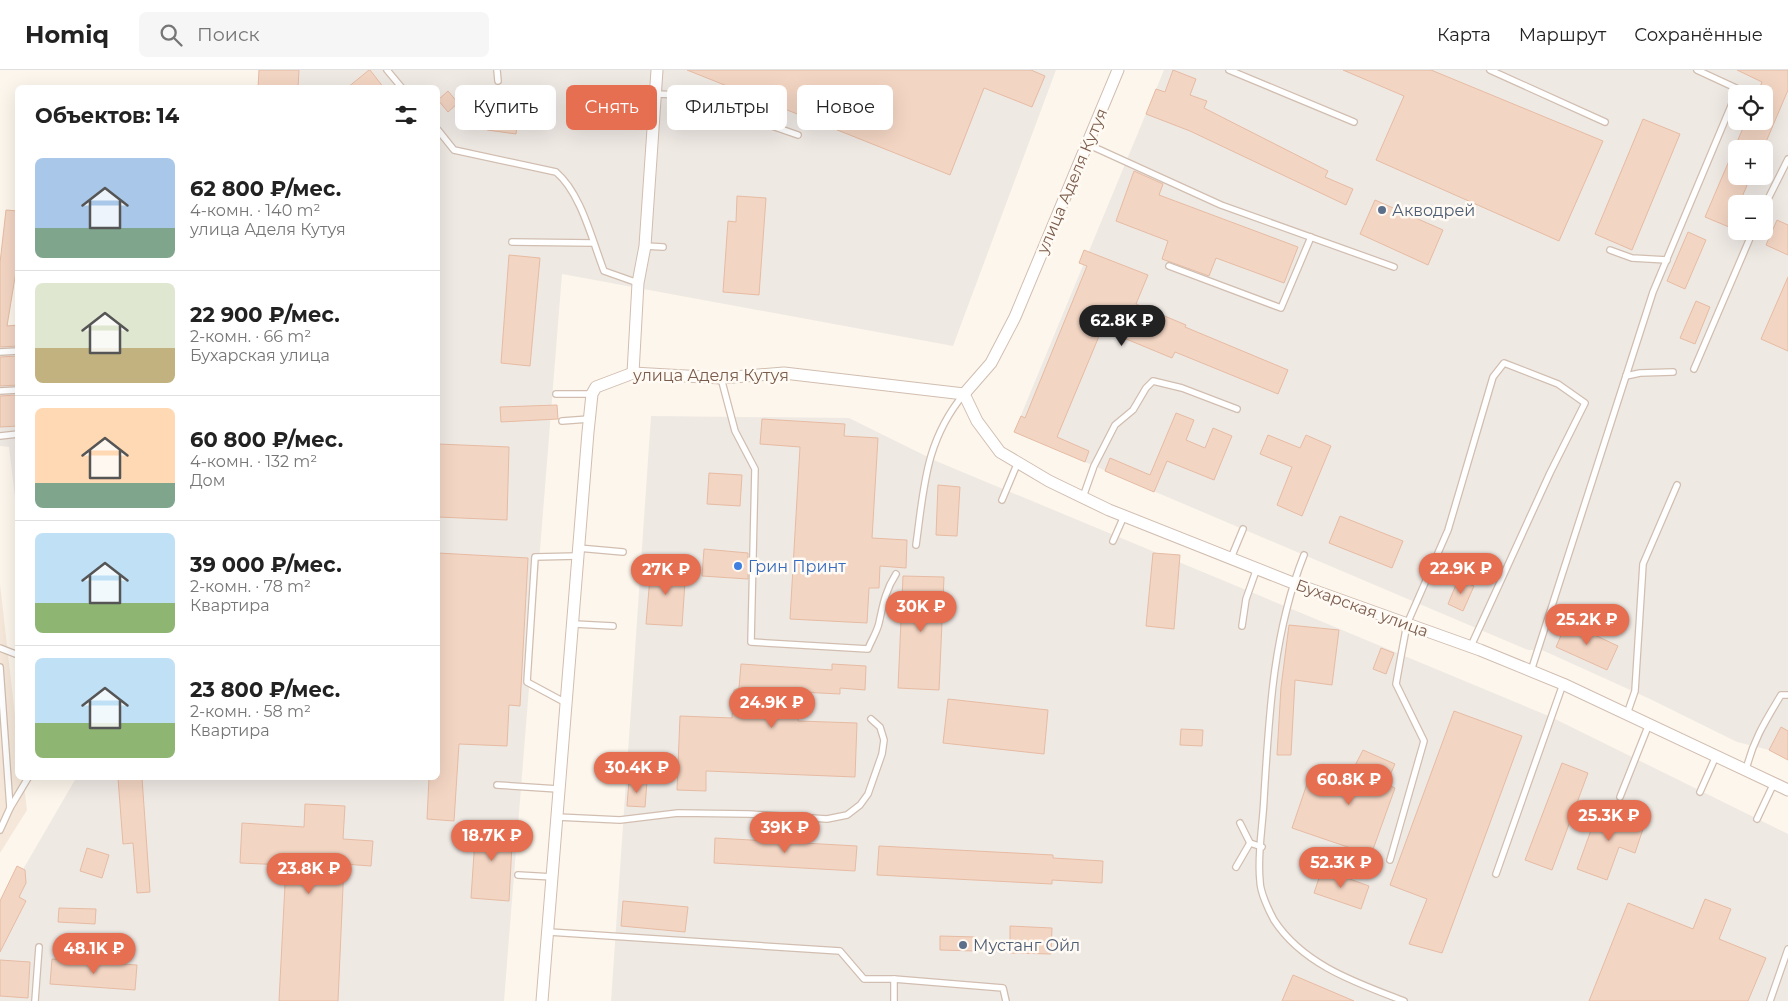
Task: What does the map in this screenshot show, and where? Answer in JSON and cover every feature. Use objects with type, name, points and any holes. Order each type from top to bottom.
[{"type":"street","points":[[656,85],[657,70]]},
{"type":"street","name":"улица Аделя Кутуя","points":[[592,394],[596,387],[633,373],[721,378],[784,373],[964,394],[991,364],[1015,317],[1118,70]]},
{"type":"street","points":[[633,373],[638,283],[645,246],[653,130]]},
{"type":"street","points":[[542,1001],[592,394]]},
{"type":"street","name":"Бухарская улица","points":[[964,394],[977,421],[1000,452],[1049,481],[1124,516],[1293,583],[1472,646],[1563,684],[1788,790]]},
{"type":"lane","points":[[387,70],[400,85]]},
{"type":"lane","points":[[497,70],[498,81]]},
{"type":"lane","points":[[1229,70],[1354,122]]},
{"type":"lane","points":[[1490,70],[1605,122]]},
{"type":"lane","points":[[1697,70],[1729,85]]},
{"type":"lane","points":[[657,94],[682,95],[798,135]]},
{"type":"lane","points":[[1531,671],[1653,292],[1728,113]]},
{"type":"lane","points":[[440,132],[454,150],[556,172],[566,181],[576,197],[604,271],[638,283]]},
{"type":"lane","points":[[1087,144],[1220,205],[1394,267]]},
{"type":"lane","points":[[1770,195],[1788,159]]},
{"type":"lane","points":[[1169,266],[1281,308],[1311,237]]},
{"type":"lane","points":[[1694,369],[1749,240]]},
{"type":"lane","points":[[512,242],[593,244]]},
{"type":"lane","points":[[645,246],[663,247]]},
{"type":"lane","points":[[1610,250],[1632,258],[1667,260]]},
{"type":"lane","points":[[0,352],[15,351]]},
{"type":"lane","points":[[1390,860],[1424,742],[1396,684],[1407,624],[1448,530],[1493,377],[1504,363],[1558,384],[1585,403],[1550,473],[1472,646]]},
{"type":"lane","points":[[1626,376],[1640,373],[1673,372]]},
{"type":"lane","points":[[721,378],[735,431],[755,469],[751,642],[868,649],[879,625],[882,603],[888,586],[896,574]]},
{"type":"lane","points":[[1083,497],[1094,466],[1115,425],[1133,410],[1146,388],[1153,381],[1182,388],[1237,409]]},
{"type":"lane","points":[[0,391],[15,390]]},
{"type":"lane","points":[[556,394],[592,394]]},
{"type":"lane","points":[[916,545],[927,465],[947,414],[964,394]]},
{"type":"lane","points":[[562,421],[589,419]]},
{"type":"lane","points":[[0,436],[15,434]]},
{"type":"lane","points":[[1002,500],[1018,462]]},
{"type":"lane","points":[[1627,714],[1635,691],[1642,564],[1677,484]]},
{"type":"lane","points":[[1113,541],[1124,516]]},
{"type":"lane","points":[[1231,558],[1243,529]]},
{"type":"lane","points":[[566,703],[526,682],[535,557],[578,552],[623,552]]},
{"type":"lane","points":[[1304,555],[1293,583],[1283,622],[1270,698],[1260,882],[1274,920],[1302,951],[1338,975],[1404,1001]]},
{"type":"lane","points":[[1242,626],[1246,599],[1257,568]]},
{"type":"lane","points":[[574,624],[613,626]]},
{"type":"lane","points":[[0,648],[15,654]]},
{"type":"lane","points":[[0,667],[10,808]]},
{"type":"lane","points":[[1496,874],[1563,684]]},
{"type":"lane","points":[[1746,770],[1752,746],[1763,725],[1781,695],[1788,695]]},
{"type":"lane","points":[[558,817],[620,820],[687,813],[749,814],[826,819],[847,815],[860,805],[868,794],[882,754],[884,740],[880,727],[871,720]]},
{"type":"lane","points":[[1620,797],[1649,724]]},
{"type":"lane","points":[[1700,792],[1716,756]]},
{"type":"lane","points":[[0,830],[10,808],[27,780]]},
{"type":"lane","points":[[1757,819],[1774,783]]},
{"type":"lane","points":[[497,785],[558,789]]},
{"type":"lane","points":[[1240,823],[1250,843],[1262,847]]},
{"type":"lane","points":[[1236,867],[1250,843]]},
{"type":"lane","points":[[518,875],[553,878]]},
{"type":"lane","points":[[549,932],[840,951],[864,979],[894,979],[1003,988],[1006,1001]]},
{"type":"lane","points":[[35,1001],[39,947]]},
{"type":"lane","points":[[1770,1001],[1788,949]]},
{"type":"lane","points":[[894,979],[894,1001]]},
{"type":"shaded area","points":[[267,70],[1056,70],[953,346],[562,274],[504,1001],[0,1001],[0,909],[75,780],[440,780],[440,85],[265,85]]},
{"type":"shaded area","points":[[1164,70],[1788,70],[1788,760],[1769,750],[1737,742],[1650,699],[1542,650],[1528,650],[1014,432]]},
{"type":"shaded area","points":[[0,328],[15,328],[15,497],[9,447],[0,446]]},
{"type":"shaded area","points":[[651,416],[849,418],[936,461],[1551,717],[1788,834],[1788,1001],[611,1001]]},
{"type":"shaded area","points":[[0,584],[15,715],[15,780],[23,780],[27,810],[0,853]]},
{"type":"building","points":[[259,70],[299,70],[298,85],[258,85]]},
{"type":"building","points":[[369,70],[382,85],[351,85]]},
{"type":"building","points":[[687,70],[1031,70],[1045,76],[1032,107],[984,88],[950,175],[837,130],[893,130],[893,85],[797,85],[797,114],[787,110],[787,85],[725,85]]},
{"type":"building","points":[[1173,70],[1196,79],[1190,95],[1207,101],[1204,108],[1328,171],[1325,177],[1353,189],[1346,205],[1190,131],[1146,114],[1156,89],[1165,92]]},
{"type":"building","points":[[1343,70],[1431,70],[1603,141],[1559,241],[1376,160],[1404,96]]},
{"type":"building","points":[[1737,70],[1788,70],[1788,90],[1773,125],[1773,85],[1761,85],[1762,82]]},
{"type":"building","points":[[448,91],[455,99],[455,106],[448,112],[440,102],[440,98]]},
{"type":"building","points":[[1643,119],[1680,134],[1632,250],[1595,234]]},
{"type":"building","points":[[487,130],[517,130],[516,134]]},
{"type":"building","points":[[1742,130],[1771,130],[1767,140],[1738,140]]},
{"type":"building","points":[[1728,163],[1728,185],[1747,185],[1743,195],[1728,195],[1728,227],[1705,217]]},
{"type":"building","points":[[1134,171],[1163,184],[1159,195],[1298,247],[1284,283],[1216,258],[1209,276],[1162,259],[1168,241],[1116,221]]},
{"type":"building","points":[[737,196],[766,198],[759,295],[723,292],[728,221],[736,222]]},
{"type":"building","points":[[1375,200],[1443,230],[1428,265],[1360,234]]},
{"type":"building","points":[[6,210],[15,211],[15,277],[7,326],[15,325],[15,346],[0,347],[0,263]]},
{"type":"building","points":[[1777,220],[1788,225],[1788,255],[1766,245],[1768,240],[1773,240],[1773,229]]},
{"type":"building","points":[[1688,232],[1706,240],[1685,289],[1667,281]]},
{"type":"building","points":[[1084,250],[1148,275],[1136,304],[1186,325],[1185,327],[1288,370],[1278,394],[1175,352],[1172,358],[1102,329],[1057,437],[1089,451],[1085,462],[1014,432],[1021,416],[1025,418],[1087,266],[1079,263]]},
{"type":"building","points":[[509,255],[540,258],[530,366],[501,363]]},
{"type":"building","points":[[1788,277],[1788,351],[1761,339]]},
{"type":"building","points":[[1696,301],[1710,307],[1695,344],[1680,338]]},
{"type":"building","points":[[15,356],[15,385],[0,386],[0,357]]},
{"type":"building","points":[[15,395],[15,426],[0,427],[0,396]]},
{"type":"building","points":[[557,405],[558,419],[501,422],[500,407]]},
{"type":"building","points":[[1176,413],[1194,420],[1186,440],[1205,448],[1213,428],[1232,436],[1214,480],[1167,461],[1154,492],[1105,471],[1110,458],[1150,475]]},
{"type":"building","points":[[762,419],[845,424],[844,436],[878,438],[872,538],[907,540],[906,568],[880,566],[879,588],[869,588],[867,623],[790,619],[800,447],[760,444]]},
{"type":"building","points":[[1268,435],[1300,448],[1306,435],[1331,446],[1302,516],[1277,505],[1292,467],[1260,454]]},
{"type":"building","points":[[440,444],[509,447],[507,520],[440,517]]},
{"type":"building","points":[[709,473],[742,475],[740,506],[707,504]]},
{"type":"building","points":[[938,485],[960,487],[957,536],[936,535]]},
{"type":"building","points":[[1340,516],[1403,541],[1392,568],[1329,543]]},
{"type":"building","points":[[704,549],[748,553],[748,579],[702,576]]},
{"type":"building","points":[[440,553],[528,558],[520,706],[509,705],[507,746],[459,744],[454,821],[427,819],[429,780],[440,780]]},
{"type":"building","points":[[1153,553],[1180,555],[1174,629],[1146,626]]},
{"type":"building","points":[[651,565],[686,567],[682,626],[646,624]]},
{"type":"building","points":[[903,576],[944,577],[939,690],[898,688]]},
{"type":"building","points":[[1458,580],[1474,586],[1463,611],[1448,604]]},
{"type":"building","points":[[1567,622],[1618,646],[1607,670],[1556,647]]},
{"type":"building","points":[[1289,625],[1339,630],[1332,685],[1295,680],[1291,755],[1277,755],[1281,687]]},
{"type":"building","points":[[1381,648],[1394,653],[1386,674],[1373,669]]},
{"type":"building","points":[[741,664],[832,670],[832,664],[866,666],[865,690],[840,688],[840,694],[800,692],[798,721],[857,723],[855,777],[706,771],[706,791],[677,790],[680,716],[732,718],[734,690],[739,688]]},
{"type":"building","points":[[948,699],[1048,710],[1044,754],[943,743]]},
{"type":"building","points":[[1454,711],[1522,736],[1442,953],[1409,944],[1427,899],[1390,885]]},
{"type":"building","points":[[1781,727],[1788,731],[1788,760],[1769,750]]},
{"type":"building","points":[[1181,729],[1203,730],[1202,746],[1180,745]]},
{"type":"building","points":[[1363,750],[1395,764],[1386,784],[1395,788],[1371,855],[1292,828],[1309,778],[1343,789]]},
{"type":"building","points":[[1562,763],[1588,773],[1552,870],[1525,860]]},
{"type":"building","points":[[118,780],[142,780],[150,892],[137,893],[133,843],[123,844]]},
{"type":"building","points":[[629,780],[647,781],[645,807],[627,806]]},
{"type":"building","points":[[305,804],[345,806],[343,839],[373,841],[371,866],[344,864],[338,1001],[279,1001],[286,865],[240,863],[242,823],[304,827]]},
{"type":"building","points":[[1599,808],[1645,823],[1635,853],[1619,847],[1607,880],[1577,869]]},
{"type":"building","points":[[476,824],[513,826],[509,901],[471,898]]},
{"type":"building","points":[[715,838],[857,846],[855,871],[714,863]]},
{"type":"building","points":[[879,846],[1053,855],[1053,858],[1103,861],[1102,883],[1052,880],[1052,884],[877,875]]},
{"type":"building","points":[[87,848],[109,855],[102,878],[80,871]]},
{"type":"building","points":[[17,866],[25,870],[26,883],[19,897],[26,901],[0,952],[0,901]]},
{"type":"building","points":[[1322,869],[1369,886],[1361,909],[1314,893]]},
{"type":"building","points":[[1705,899],[1731,909],[1719,939],[1766,958],[1748,1001],[1589,1001],[1628,903],[1693,929]]},
{"type":"building","points":[[623,901],[688,907],[685,932],[621,926]]},
{"type":"building","points":[[59,908],[96,909],[95,924],[58,922]]},
{"type":"building","points":[[1010,926],[1052,928],[1051,954],[1010,953]]},
{"type":"building","points":[[940,936],[976,937],[975,951],[940,950]]},
{"type":"building","points":[[52,959],[137,965],[135,990],[50,984]]},
{"type":"building","points":[[0,960],[30,962],[28,998],[0,996]]},
{"type":"building","points":[[1293,975],[1354,1001],[1282,1001]]},
{"type":"place","name":"Акводрей","points":[[1382,210]]},
{"type":"place","name":"Грин Принт","points":[[738,566]]},
{"type":"place","name":"Мустанг Ойл","points":[[963,945]]}]
